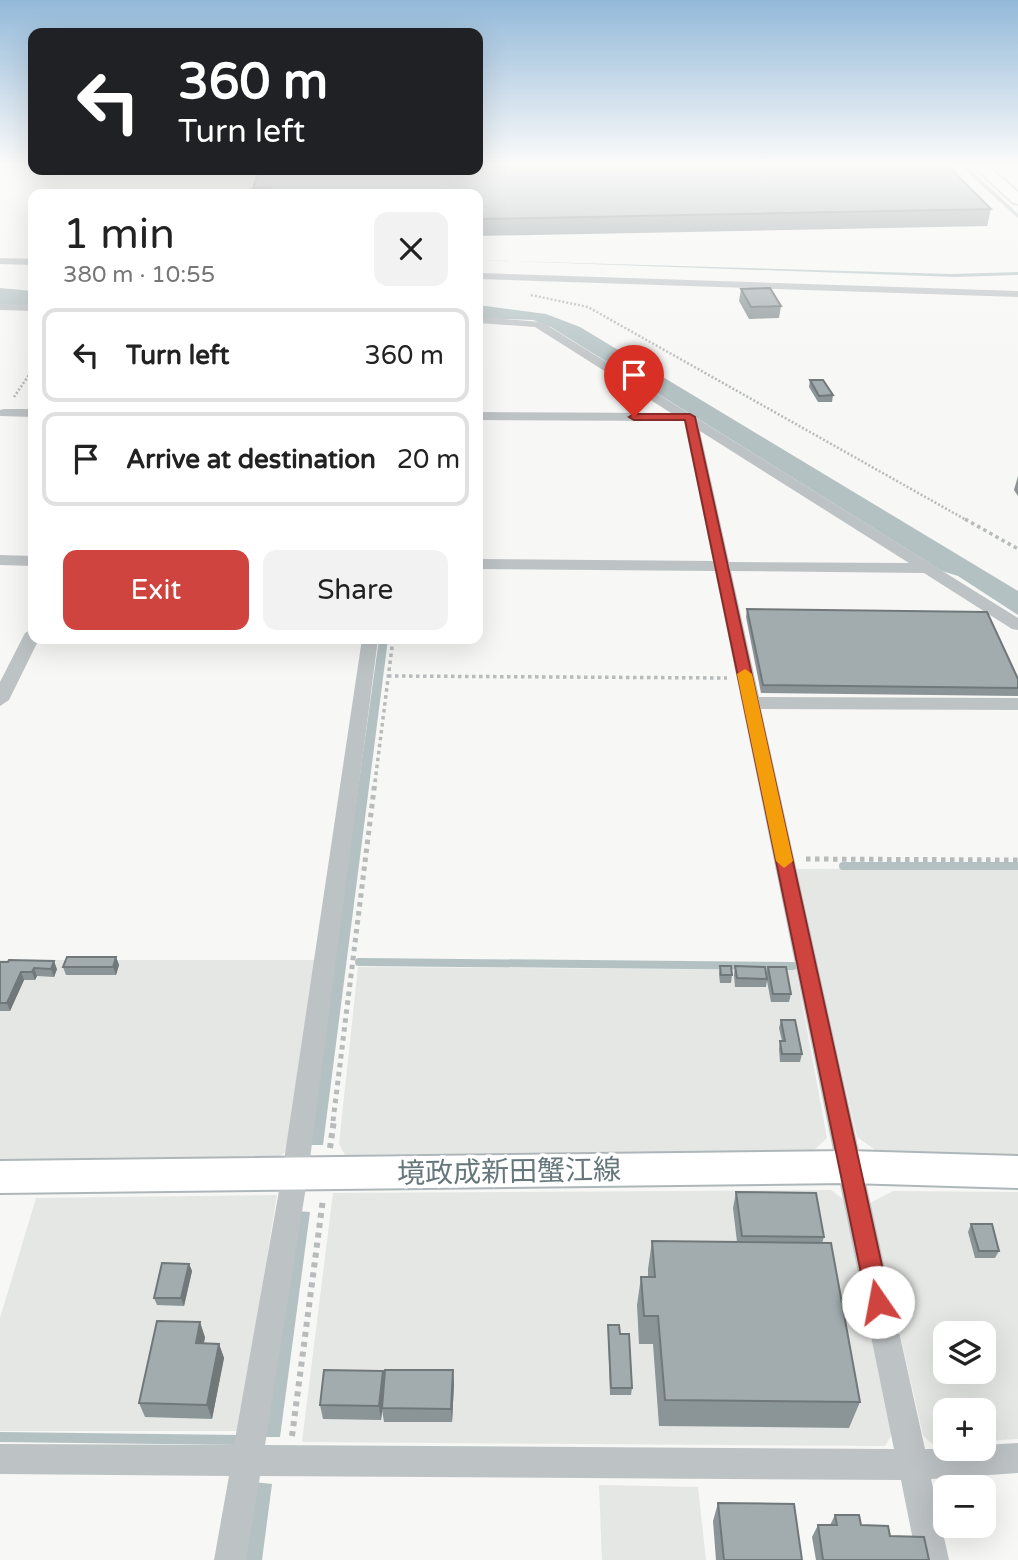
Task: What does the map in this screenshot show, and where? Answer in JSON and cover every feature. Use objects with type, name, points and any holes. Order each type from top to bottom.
[{"type":"main road","name":"境政成新田蟹江線","points":[[0,1177],[849,1167],[1018,1172]]},
{"type":"street","points":[[0,254],[28,255]]},
{"type":"street","points":[[0,261],[28,262]]},
{"type":"street","points":[[483,269],[1018,286]]},
{"type":"street","points":[[483,276],[1018,294]]},
{"type":"street","points":[[0,307],[28,308]]},
{"type":"street","points":[[483,320],[538,324],[1018,625]]},
{"type":"street","points":[[4,413],[28,414]]},
{"type":"street","points":[[483,416],[690,417]]},
{"type":"street","points":[[690,417],[933,1560]]},
{"type":"street","points":[[0,561],[28,561]]},
{"type":"street","points":[[483,564],[928,568]]},
{"type":"street","points":[[0,701],[28,643]]},
{"type":"street","points":[[230,1560],[245,1462],[311,1174],[369,644]]},
{"type":"street","points":[[751,703],[1018,704]]},
{"type":"street","points":[[0,1459],[913,1465],[1018,1458]]},
{"type":"path","points":[[526,294],[588,307],[1018,549]]},
{"type":"path","points":[[4,413],[28,377]]},
{"type":"path","points":[[288,1461],[311,1174],[392,644]]},
{"type":"path","points":[[388,676],[746,678]]},
{"type":"path","points":[[784,858],[1018,860]]},
{"type":"shaded area","points":[[483,260],[951,274],[1018,272],[1018,275],[955,277]]},
{"type":"shaded area","points":[[0,288],[28,291],[28,306],[0,305]]},
{"type":"shaded area","points":[[483,306],[546,314],[580,327],[1018,591],[1018,615],[958,576],[942,571],[551,327],[533,320],[483,318]]},
{"type":"shaded area","points":[[378,644],[387,644],[323,1145],[308,1145]]},
{"type":"shaded area","points":[[1018,868],[1018,1156],[881,1154],[857,1137],[795,869]]},
{"type":"shaded area","points":[[0,960],[315,960],[288,1150],[276,1159],[0,1161]]},
{"type":"shaded area","points":[[358,967],[796,970],[827,1138],[813,1151],[345,1155],[339,1144]]},
{"type":"shaded area","points":[[831,1190],[843,1199],[892,1434],[885,1446],[302,1442],[333,1193]]},
{"type":"shaded area","points":[[893,1191],[1018,1192],[1018,1439],[996,1440],[996,1398],[933,1398],[933,1444],[923,1435],[870,1203]]},
{"type":"shaded area","points":[[277,1195],[239,1431],[0,1431],[0,1318],[36,1198]]},
{"type":"shaded area","points":[[295,1211],[310,1212],[280,1437],[263,1437]]},
{"type":"shaded area","points":[[254,1482],[272,1484],[262,1560],[244,1560]]},
{"type":"shaded area","points":[[599,1485],[698,1487],[706,1560],[602,1560]]},
{"type":"building","points":[[770,288],[781,306],[751,307],[741,289]]},
{"type":"building","points":[[810,380],[823,380],[833,395],[819,396]]},
{"type":"building","points":[[747,609],[987,612],[1018,679],[1018,688],[763,685]]},
{"type":"building","points":[[67,957],[116,957],[113,967],[63,967]]},
{"type":"building","points":[[54,961],[51,969],[34,968],[32,972],[21,972],[7,1003],[0,1003],[0,962]]},
{"type":"building","points":[[720,966],[731,966],[732,975],[721,975]]},
{"type":"building","points":[[735,966],[765,967],[767,979],[737,978]]},
{"type":"building","points":[[768,967],[786,967],[791,994],[773,994]]},
{"type":"building","points":[[781,1020],[795,1020],[802,1054],[782,1054],[780,1041],[785,1041]]},
{"type":"building","points":[[736,1192],[816,1193],[824,1237],[742,1236]]},
{"type":"building","points":[[971,1224],[992,1224],[999,1251],[979,1251]]},
{"type":"building","points":[[652,1241],[831,1243],[860,1402],[665,1400],[658,1316],[644,1316],[641,1277],[655,1277]]},
{"type":"building","points":[[162,1263],[189,1264],[181,1298],[154,1298]]},
{"type":"building","points":[[157,1321],[200,1322],[196,1343],[219,1344],[207,1405],[139,1403]]},
{"type":"building","points":[[608,1325],[619,1325],[620,1334],[629,1334],[632,1388],[611,1388]]},
{"type":"building","points":[[324,1370],[383,1371],[379,1406],[320,1405]]},
{"type":"building","points":[[385,1370],[453,1370],[451,1409],[382,1408]]},
{"type":"building","points":[[718,1503],[794,1504],[802,1560],[724,1560]]},
{"type":"building","points":[[835,1515],[859,1515],[861,1525],[888,1526],[890,1536],[924,1537],[929,1560],[823,1560],[818,1525],[837,1525]]},
{"type":"waterway","points":[[843,866],[1018,866]]},
{"type":"waterway","points":[[359,962],[793,966]]},
{"type":"waterway","points":[[0,1437],[239,1440]]},
{"type":"slow traffic","points":[[745,674],[784,861]]},
{"type":"route","points":[[634,417],[690,417],[878,1302]]}]
